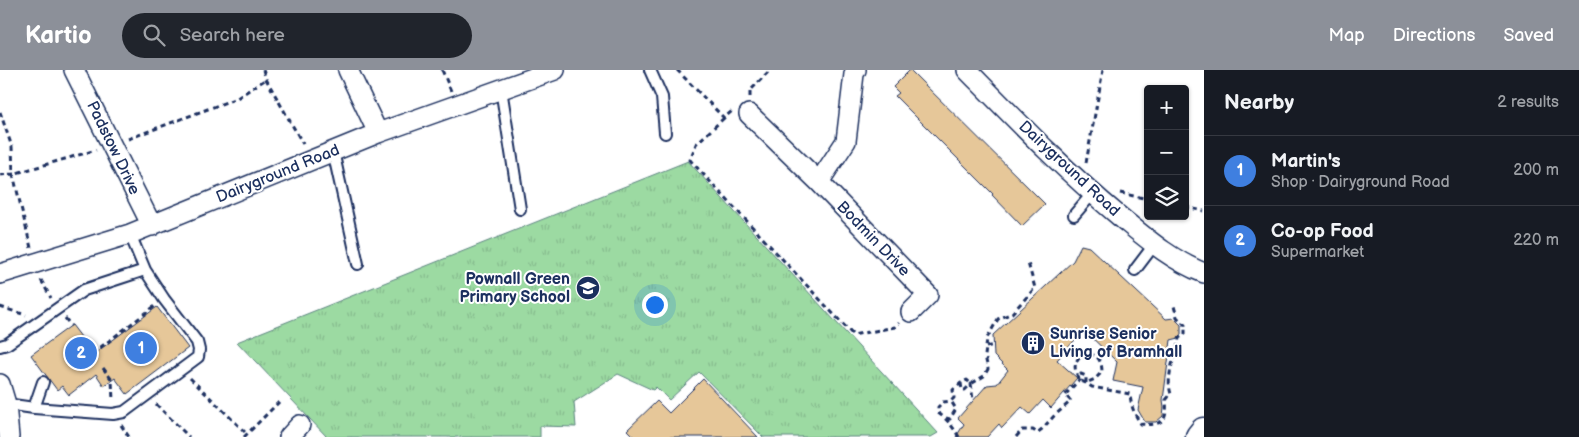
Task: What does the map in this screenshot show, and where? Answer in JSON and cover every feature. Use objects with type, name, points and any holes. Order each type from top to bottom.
[{"type":"main road","points":[[1200,437],[1204,432]]},
{"type":"street","name":"Padstow Drive","points":[[74,70],[152,226]]},
{"type":"street","points":[[348,70],[378,133]]},
{"type":"street","name":"Dairyground Road","points":[[0,274],[152,226],[378,133],[555,70]]},
{"type":"street","points":[[818,182],[846,141],[856,70]]},
{"type":"street","name":"Dairyground Road","points":[[967,70],[1087,189],[1154,245],[1186,266],[1204,273]]},
{"type":"street","name":"Bodmin Drive","points":[[749,114],[928,295],[911,312]]},
{"type":"street","points":[[0,384],[6,404],[9,437]]},
{"type":"lane","points":[[650,70],[662,97],[665,133]]},
{"type":"lane","points":[[501,89],[520,209]]},
{"type":"lane","points":[[333,151],[358,264]]},
{"type":"lane","points":[[1074,215],[1087,189]]},
{"type":"lane","points":[[6,404],[113,414],[124,412],[198,358],[200,350],[197,342],[144,270],[130,234]]},
{"type":"lane","points":[[1135,270],[1154,245]]},
{"type":"lane","points":[[0,346],[7,344],[84,290],[144,270]]},
{"type":"lane","points":[[34,408],[43,382]]},
{"type":"path","points":[[263,70],[312,160]]},
{"type":"path","points":[[677,70],[724,118]]},
{"type":"path","points":[[770,70],[750,91],[749,114],[734,110],[696,144],[690,160],[853,335],[895,327],[911,312]]},
{"type":"path","points":[[1087,189],[1103,70]]},
{"type":"path","points":[[0,175],[13,174],[112,145],[237,98],[266,78]]},
{"type":"path","points":[[0,112],[12,147],[13,174],[38,274],[45,289],[58,308]]},
{"type":"path","points":[[1189,208],[1204,211]]},
{"type":"path","points":[[961,383],[962,390],[965,390],[984,376],[988,368],[985,356],[987,338],[998,319],[1012,313],[1035,288],[1028,263]]},
{"type":"path","points":[[93,353],[164,299]]},
{"type":"path","points":[[1086,383],[1095,379],[1102,372],[1102,365],[1095,355],[1080,355],[1075,361],[1074,368],[1079,380],[1092,387],[1130,394],[1134,415],[1141,424],[1153,425],[1162,421],[1167,413],[1166,400],[1171,394],[1168,385],[1179,338],[1185,334],[1185,325],[1177,317],[1174,306]]},
{"type":"path","points":[[0,308],[41,320]]},
{"type":"path","points":[[986,347],[994,345]]},
{"type":"path","points":[[103,368],[112,380],[113,414]]},
{"type":"path","points":[[181,370],[245,435],[279,402]]},
{"type":"path","points":[[1016,437],[1022,430],[1033,430],[1037,433],[1042,430],[1071,401],[1065,395],[1079,380],[1078,376],[1083,374],[1086,376],[1086,383]]},
{"type":"path","points":[[951,401],[954,398],[953,390],[967,380],[971,384],[973,400]]},
{"type":"path","points":[[146,395],[189,437]]},
{"type":"path","points":[[951,401],[943,402],[938,407],[938,413],[946,418],[958,437]]},
{"type":"path","points":[[946,418],[950,419],[955,413],[956,409],[951,401]]},
{"type":"green space","name":"Pownall Green Primary School","points":[[688,161],[938,433],[931,437],[763,437],[699,372],[669,400],[656,387],[653,390],[618,374],[574,402],[576,427],[540,426],[540,437],[327,437],[237,342]]},
{"type":"building","points":[[910,70],[1045,204],[1022,226],[993,194],[895,96],[899,93],[893,87]]},
{"type":"building","name":"Sunrise Senior Living of Bramhall","points":[[1081,245],[1089,247],[1166,319],[1174,318],[1181,325],[1179,338],[1171,340],[1163,400],[1163,416],[1156,422],[1145,422],[1138,410],[1143,387],[1113,381],[1117,362],[1084,330],[1057,360],[1077,378],[1051,408],[1043,400],[1030,414],[1022,407],[1002,428],[999,424],[987,437],[956,437],[964,424],[958,418],[987,385],[997,384],[1008,370],[994,356],[993,335],[1073,261]]},
{"type":"building","points":[[157,307],[188,348],[127,394],[115,378],[104,386],[96,374],[69,395],[62,386],[57,390],[31,355],[72,325],[94,354]]},
{"type":"building","points":[[703,379],[758,437],[634,437],[627,430],[657,401],[669,413]]},
{"type":"place","name":"Pownall Green Primary School","points":[[588,288]]},
{"type":"place","name":"Sunrise Senior Living of Bramhall","points":[[1033,343]]},
{"type":"place","name":"Martin's","points":[[141,348]]},
{"type":"place","name":"Co-op Food","points":[[81,353]]}]
